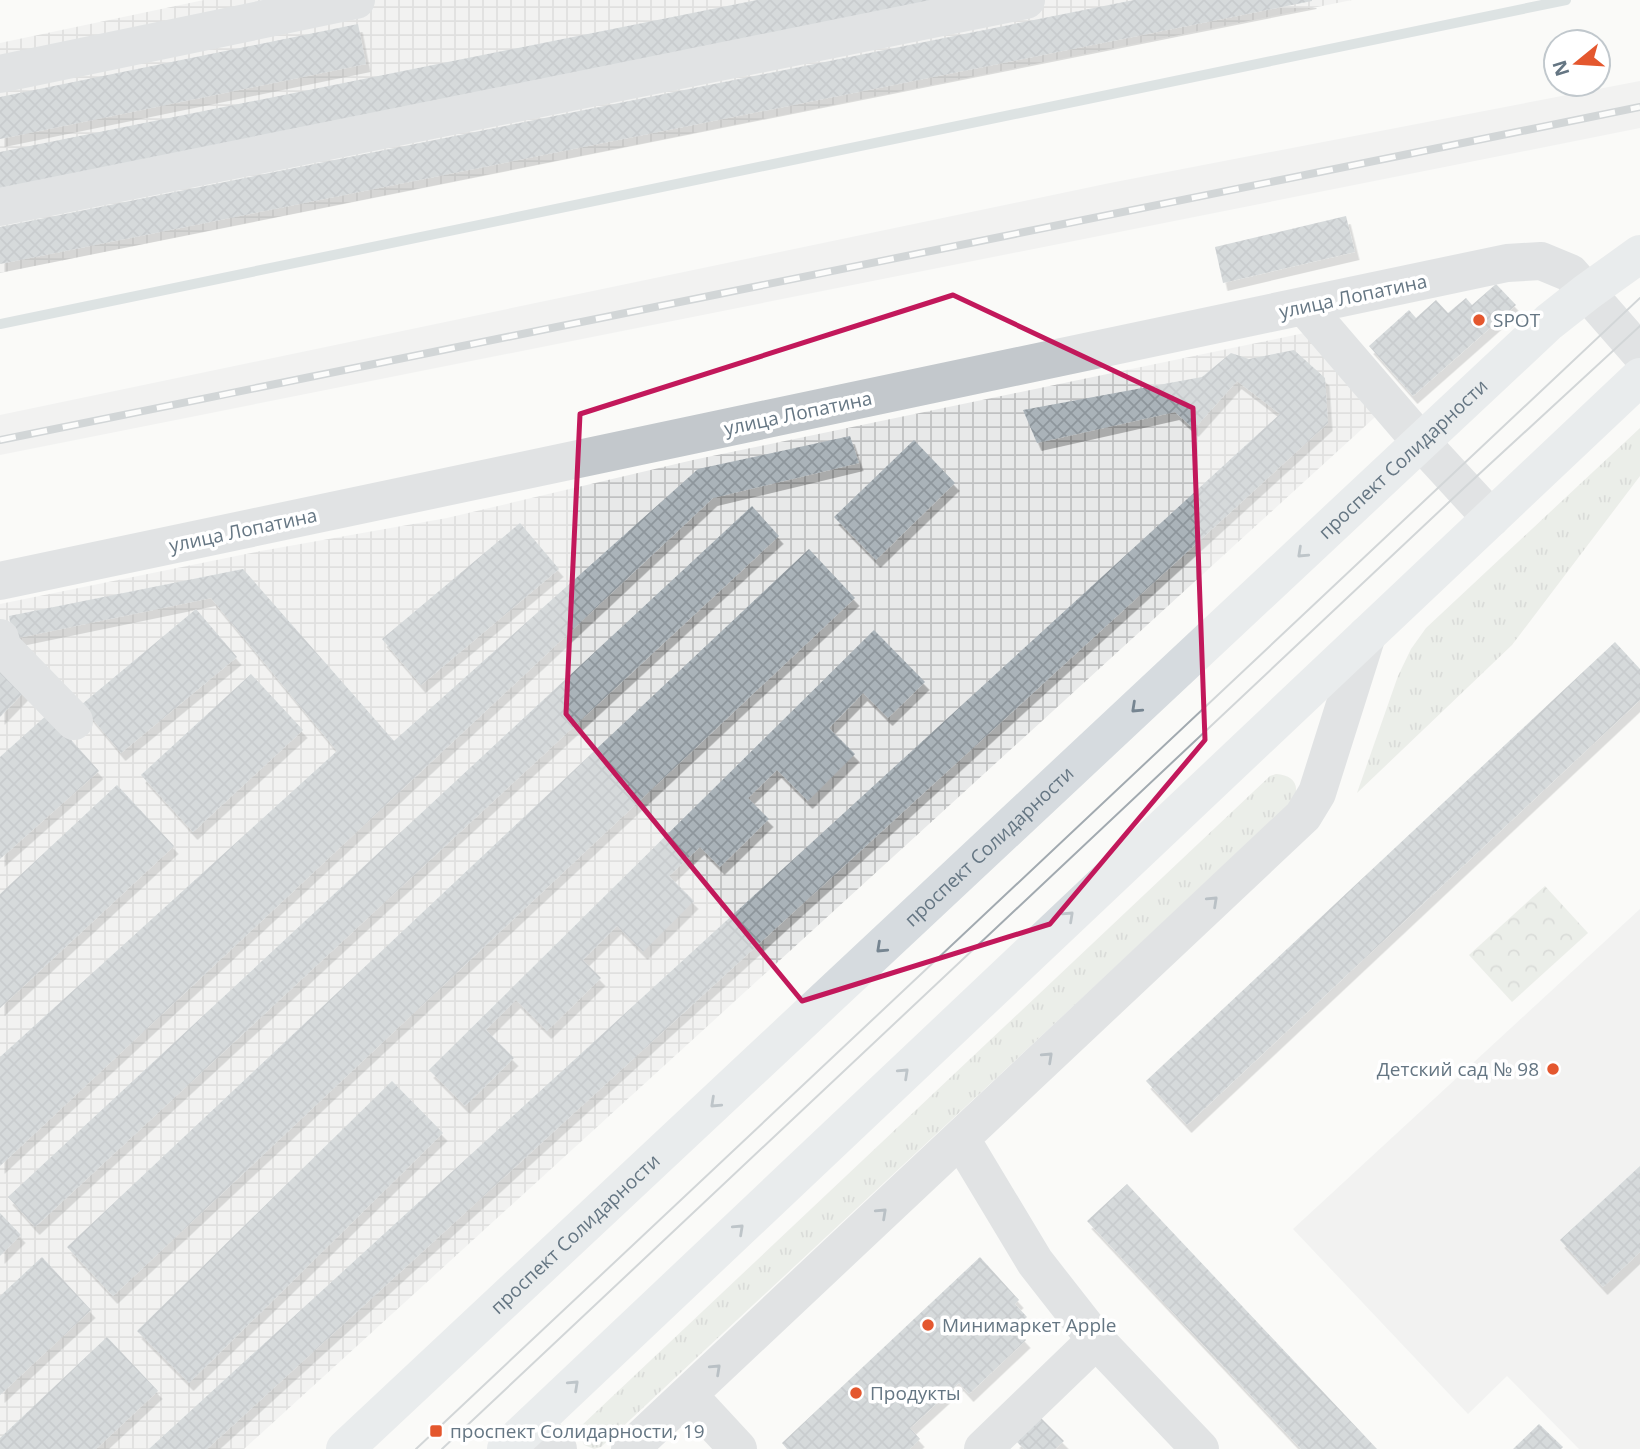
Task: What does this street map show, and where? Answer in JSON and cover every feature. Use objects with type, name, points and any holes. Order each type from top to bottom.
[{"type":"main road","name":"проспект Солидарности","points":[[345,1449],[1549,322],[1640,254]]},
{"type":"main road","points":[[532,1441],[1367,635],[1640,377]]},
{"type":"street","points":[[0,74],[356,0]]},
{"type":"street","points":[[0,207],[1008,2]]},
{"type":"street","name":"улица Лопатина","points":[[0,581],[1507,263],[1541,261],[1570,273],[1640,353]]},
{"type":"street","points":[[1304,306],[1491,517]]},
{"type":"street","points":[[630,1449],[1303,816],[1317,793],[1367,635]]},
{"type":"street","points":[[0,638],[2,647],[74,721]]},
{"type":"street","points":[[961,1139],[1035,1262],[1096,1340],[1200,1449]]},
{"type":"street","points":[[983,1449],[1096,1340]]},
{"type":"street","points":[[688,1395],[738,1449]]},
{"type":"highlighted area","points":[[953,295],[1193,408],[1205,740],[1050,924],[802,1001],[566,714],[580,414]]},
{"type":"shaded area","points":[[204,0],[1352,0],[0,273],[0,43]]},
{"type":"shaded area","points":[[1640,81],[1640,128],[0,455],[0,415],[1110,183],[1552,98],[1612,98],[1612,86]]},
{"type":"shaded area","points":[[1314,331],[1385,408],[244,1449],[0,1449],[0,604],[261,551],[447,518],[693,460]]},
{"type":"shaded area","name":"Детский сад № 98","points":[[1640,909],[1640,1449],[1579,1449],[1507,1376],[1468,1414],[1293,1229]]},
{"type":"green space","points":[[1640,428],[1640,476],[1512,645],[1357,793],[1398,676],[1411,649],[1426,628]]},
{"type":"green space","points":[[1270,776],[1287,776],[1294,782],[1296,790],[1293,801],[601,1447],[594,1449],[584,1445],[579,1433],[580,1427]]},
{"type":"green space","points":[[1545,886],[1588,933],[1512,1002],[1469,955]]},
{"type":"building","points":[[757,0],[954,0],[0,194],[0,152]]},
{"type":"building","points":[[1134,0],[1312,1],[0,264],[0,227]]},
{"type":"building","points":[[358,24],[366,64],[0,139],[0,97]]},
{"type":"building","points":[[1346,216],[1355,252],[1223,283],[1215,247]]},
{"type":"building","points":[[1496,284],[1516,305],[1413,396],[1369,346],[1409,310],[1416,318],[1436,300],[1448,313],[1466,298],[1472,305]]},
{"type":"building","points":[[1294,350],[1325,378],[1328,423],[207,1449],[149,1449],[1280,414],[1237,381],[1194,429],[1175,412],[1037,443],[1023,410],[1202,377],[1231,353],[1249,359]]},
{"type":"building","points":[[850,436],[859,463],[713,498],[0,1166],[0,1057],[337,751],[211,598],[13,639],[9,616],[243,569],[394,741],[698,469]]},
{"type":"building","points":[[914,440],[955,483],[876,560],[834,517]]},
{"type":"building","points":[[752,506],[779,536],[35,1227],[8,1197]]},
{"type":"building","points":[[520,523],[559,569],[421,685],[382,639]]},
{"type":"building","points":[[809,549],[855,598],[113,1296],[67,1247]]},
{"type":"building","points":[[196,609],[237,657],[121,753],[81,705]]},
{"type":"building","points":[[874,630],[925,682],[888,718],[863,693],[829,728],[855,754],[808,801],[777,770],[748,798],[769,819],[720,867],[700,847],[669,876],[694,901],[643,952],[617,926],[583,960],[601,978],[547,1031],[516,1000],[486,1030],[514,1058],[465,1106],[429,1070]]},
{"type":"building","points":[[1615,642],[1640,669],[1640,700],[1187,1125],[1146,1081]]},
{"type":"building","points":[[0,668],[24,692],[0,717]]},
{"type":"building","points":[[251,674],[303,730],[193,832],[141,775]]},
{"type":"building","points":[[48,714],[99,771],[0,859],[0,757]]},
{"type":"building","points":[[117,785],[174,846],[0,1008],[0,894]]},
{"type":"building","points":[[392,1081],[443,1133],[189,1383],[137,1331]]},
{"type":"building","points":[[1640,1166],[1640,1252],[1603,1287],[1560,1240]]},
{"type":"building","points":[[1127,1184],[1377,1449],[1301,1449],[1087,1221]]},
{"type":"building","points":[[0,1213],[21,1235],[0,1256]]},
{"type":"building","points":[[42,1257],[91,1310],[0,1395],[0,1296]]},
{"type":"building","points":[[980,1257],[1019,1300],[1015,1304],[1027,1317],[1015,1328],[1026,1340],[969,1394],[959,1383],[910,1428],[920,1439],[910,1449],[787,1449],[782,1443]]},
{"type":"building","points":[[107,1337],[158,1391],[96,1449],[0,1449],[0,1438]]},
{"type":"building","points":[[1040,1417],[1064,1441],[1055,1449],[1024,1449],[1015,1440]]},
{"type":"building","points":[[1539,1424],[1563,1447],[1561,1449],[1513,1449]]},
{"type":"waterway","points":[[0,324],[1566,0]]},
{"type":"tram line","points":[[416,1449],[1640,298]]},
{"type":"tram line","points":[[442,1449],[1464,488],[1640,326]]},
{"type":"railway","points":[[0,440],[1640,107]]},
{"type":"place","name":"SPOT","points":[[1479,320]]},
{"type":"place","name":"Детский сад № 98","points":[[1553,1069]]},
{"type":"place","name":"Минимаркет Apple","points":[[928,1325]]},
{"type":"place","name":"Продукты","points":[[856,1393]]},
{"type":"place","name":"проспект Солидарности, 19","points":[[436,1431]]}]
